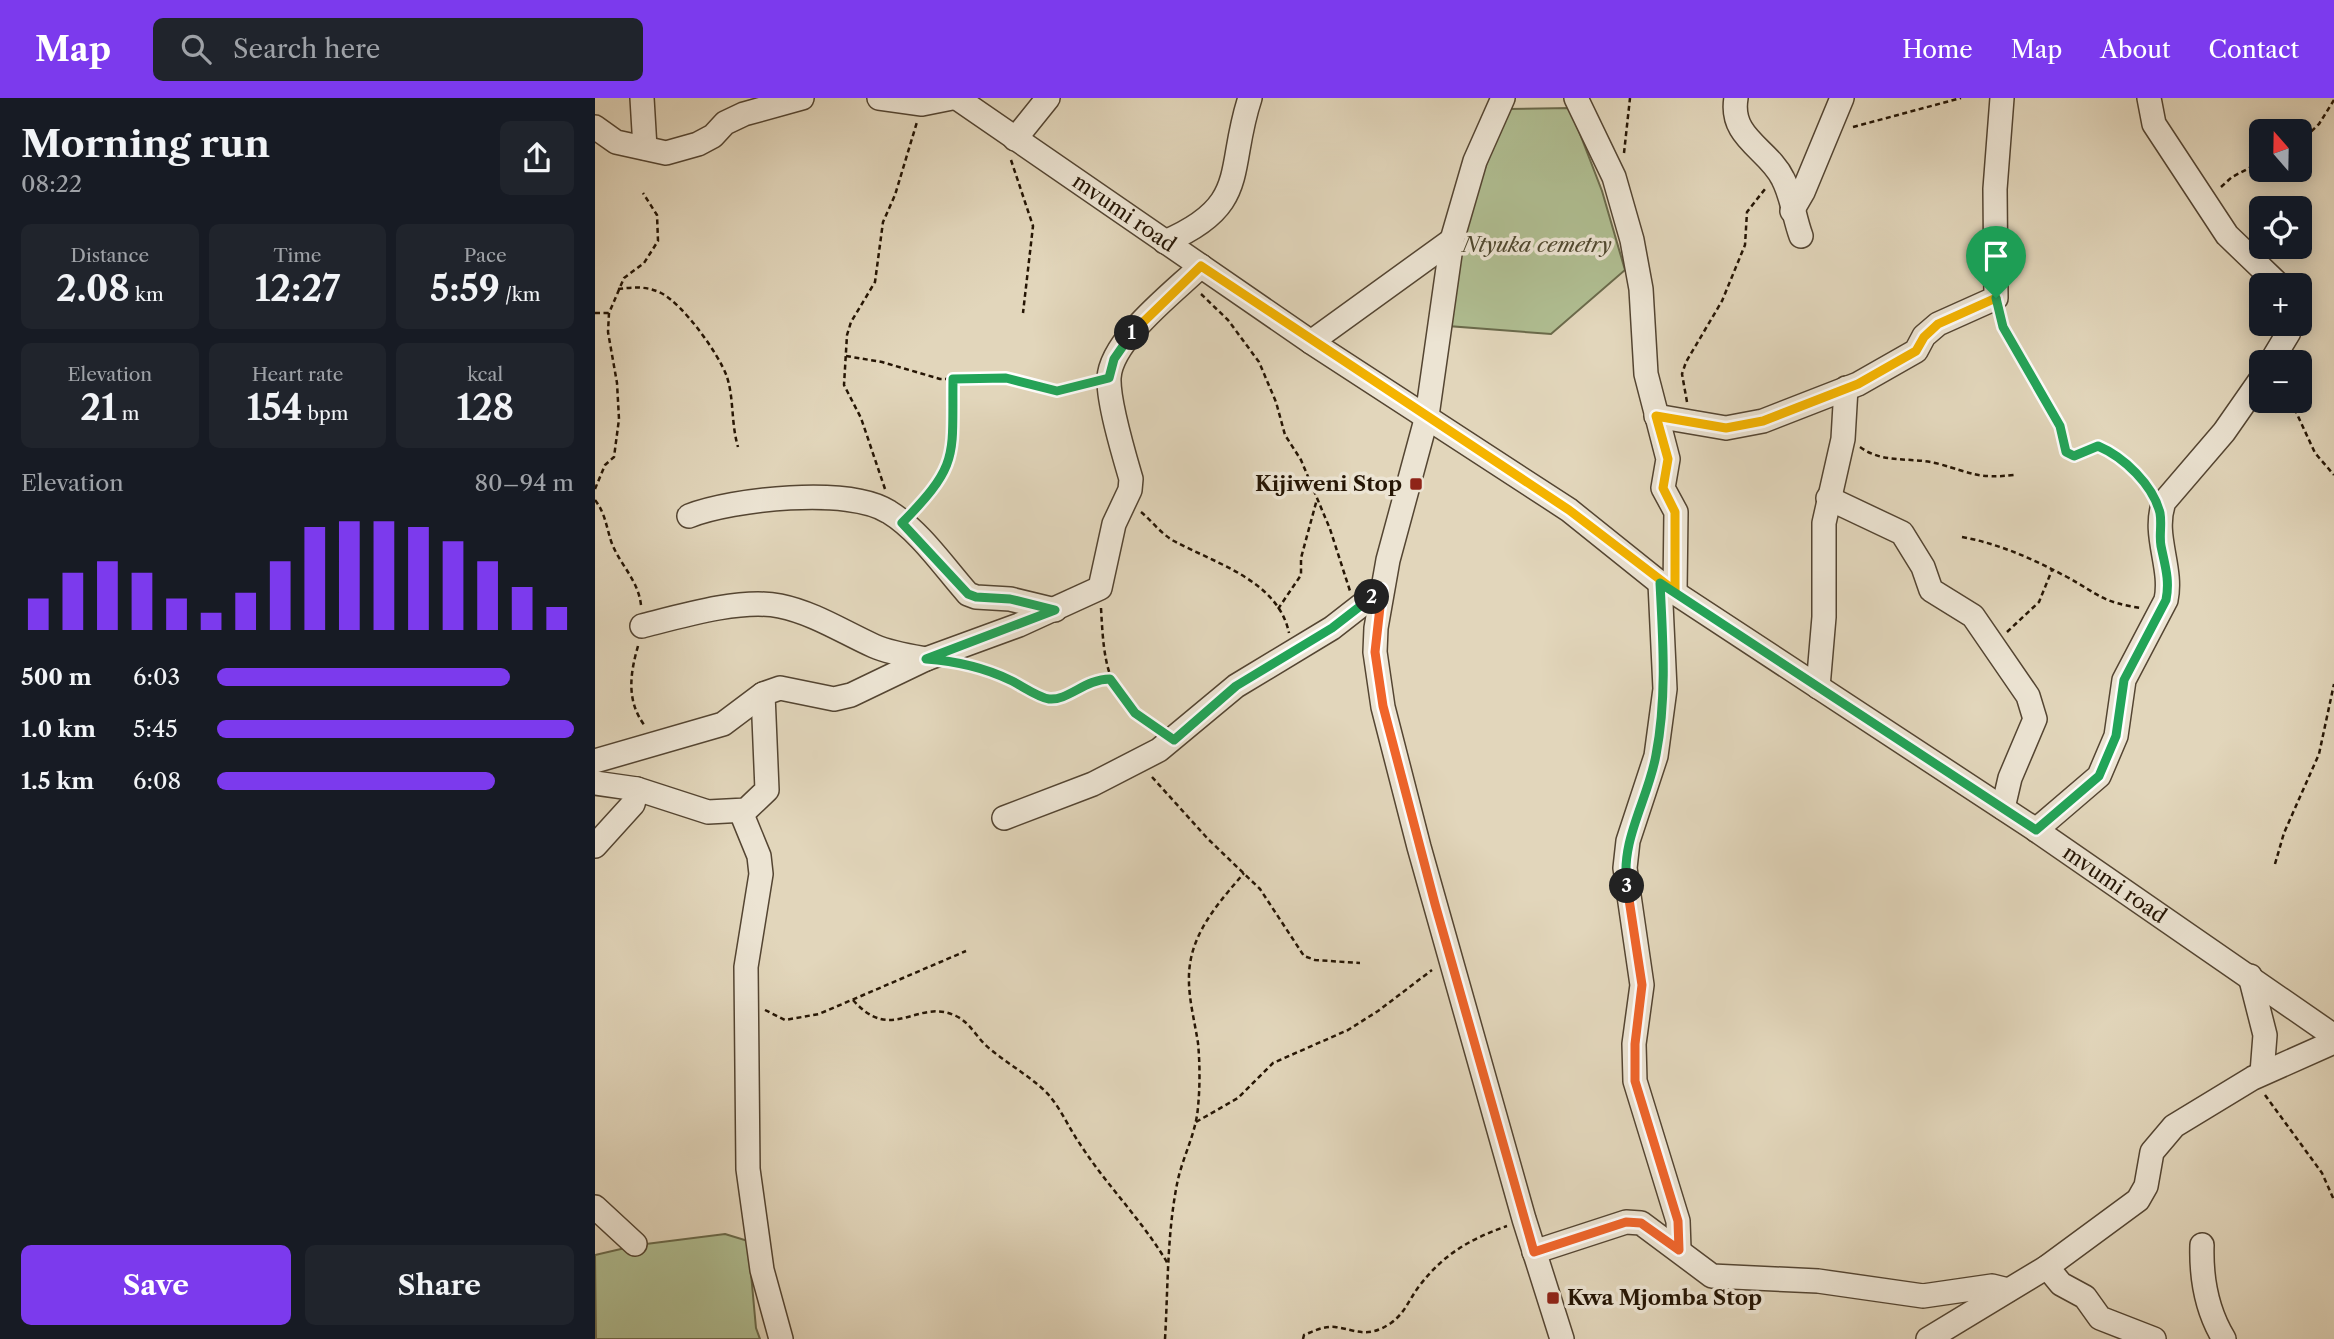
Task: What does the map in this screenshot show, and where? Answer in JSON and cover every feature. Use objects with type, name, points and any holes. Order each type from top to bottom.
[{"type":"street","points":[[642,98],[645,148]]},
{"type":"street","points":[[595,127],[615,142],[666,153],[713,136],[725,123],[744,114],[802,98]]},
{"type":"street","points":[[879,98],[922,104],[954,98]]},
{"type":"street","name":"mvumi road","points":[[954,98],[1165,242],[1193,274],[1311,342],[1569,510],[1668,587],[2036,830],[2334,1036]]},
{"type":"street","points":[[1008,134],[1048,98]]},
{"type":"street","points":[[1165,242],[1200,223],[1216,211],[1227,196],[1234,182],[1250,98]]},
{"type":"street","points":[[1503,98],[1475,161],[1452,240],[1427,416],[1382,589],[1375,652],[1383,706],[1450,956],[1524,1219],[1562,1339]]},
{"type":"street","points":[[1576,98],[1613,177],[1630,228],[1641,289],[1646,374],[1668,459],[1663,488],[1675,512],[1668,587],[1665,689],[1656,756],[1629,841],[1625,868],[1642,985],[1635,1044],[1635,1081],[1678,1221],[1679,1250]]},
{"type":"street","points":[[1736,98],[1735,113],[1741,130],[1779,171],[1801,236]]},
{"type":"street","points":[[1792,211],[1803,192],[1842,98]]},
{"type":"street","points":[[1656,416],[1726,428],[1747,425],[1846,388],[1916,351],[1924,337],[1938,324],[1996,298],[1995,189],[2002,98]]},
{"type":"street","points":[[2148,98],[2154,124],[2227,234],[2267,273]]},
{"type":"street","points":[[1311,342],[1452,240]]},
{"type":"street","points":[[595,761],[723,724],[763,694],[789,688],[834,699],[851,695],[926,659],[1095,592],[1102,584],[1114,524],[1130,490],[1131,479],[1109,378],[1114,359],[1130,335],[1193,274]]},
{"type":"street","points":[[1818,687],[1824,617],[1824,523],[1844,429],[1846,388]]},
{"type":"street","points":[[2036,830],[2099,776],[2116,736],[2124,680],[2162,608],[2169,586],[2161,545],[2160,513],[2164,502],[2249,400]]},
{"type":"street","points":[[1828,498],[1902,533],[1923,567],[1931,590],[1973,616],[2028,696],[2035,719],[2010,778],[2003,808]]},
{"type":"street","points":[[688,516],[742,501],[815,499],[875,505],[897,518],[968,594],[1037,603],[1055,610]]},
{"type":"street","points":[[1004,818],[1093,784],[1174,740],[1236,686],[1358,610],[1382,589]]},
{"type":"street","points":[[642,626],[740,606],[778,606],[829,623],[877,647],[926,659]]},
{"type":"street","points":[[595,783],[637,789],[708,812],[741,812],[755,804],[767,790],[763,694]]},
{"type":"street","points":[[595,846],[633,804],[637,789]]},
{"type":"street","points":[[741,812],[759,856],[761,874],[747,967],[748,1169],[762,1270],[781,1339]]},
{"type":"street","points":[[2250,976],[2265,1035],[2258,1076]]},
{"type":"street","points":[[1928,1339],[2047,1267],[2143,1194],[2152,1152],[2174,1126],[2258,1076],[2334,1042]]},
{"type":"street","points":[[595,1207],[635,1244]]},
{"type":"street","points":[[1534,1252],[1626,1222],[1641,1223],[1712,1276],[1818,1281],[1923,1296],[1992,1286],[2008,1290]]},
{"type":"street","points":[[2202,1245],[2201,1271],[2206,1296],[2224,1339]]},
{"type":"street","points":[[2047,1267],[2061,1284],[2085,1297],[2100,1318],[2154,1339]]},
{"type":"path","points":[[1825,135],[1961,98]]},
{"type":"path","points":[[2312,133],[2334,100]]},
{"type":"path","points":[[922,104],[895,195],[883,222],[875,282],[851,322],[844,385],[868,437],[897,518],[942,479],[955,434],[953,379]]},
{"type":"path","points":[[1008,134],[1033,226],[1023,313]]},
{"type":"path","points":[[2205,201],[2232,177],[2249,168]]},
{"type":"path","points":[[1689,422],[1682,374],[1686,362],[1722,301],[1745,245],[1747,212],[1779,171]]},
{"type":"path","points":[[595,489],[605,465],[614,457],[619,419],[617,383],[608,332],[609,313],[624,278],[644,263],[658,241],[657,215],[643,193]]},
{"type":"path","points":[[1193,274],[1259,362],[1276,402],[1285,435],[1318,497],[1358,610]]},
{"type":"path","points":[[618,289],[644,287],[663,294],[699,332],[727,375],[731,421],[738,447]]},
{"type":"path","points":[[1996,298],[2003,327],[2060,426],[2066,452],[2074,456],[2098,446],[2105,449],[2139,476],[2160,513]]},
{"type":"path","points":[[595,313],[609,313]]},
{"type":"path","points":[[846,356],[882,362],[924,377],[1006,378],[1057,391],[1109,378]]},
{"type":"path","points":[[2297,413],[2315,453],[2334,475]]},
{"type":"path","points":[[1844,429],[1872,456],[1939,464],[1980,477],[2014,475]]},
{"type":"path","points":[[1278,609],[1301,575],[1301,558],[1313,524],[1318,497]]},
{"type":"path","points":[[1122,503],[1141,512],[1173,540],[1246,578],[1284,617],[1293,651]]},
{"type":"path","points":[[1962,537],[2014,551],[2111,603],[2162,608]]},
{"type":"path","points":[[1993,644],[2039,602],[2052,570]]},
{"type":"path","points":[[1102,584],[1104,658],[1110,679],[1135,713],[1174,740]]},
{"type":"path","points":[[961,663],[993,672],[1049,699],[1064,696],[1095,679],[1110,679]]},
{"type":"path","points":[[2276,864],[2284,833],[2319,754],[2334,684]]},
{"type":"path","points":[[1138,761],[1275,909],[1304,956],[1315,960],[1360,962]]},
{"type":"path","points":[[1165,1339],[1171,1223],[1176,1186],[1183,1156],[1196,1122],[1199,1063],[1189,988],[1190,962],[1198,939],[1216,906],[1244,873]]},
{"type":"path","points":[[747,999],[777,1017],[795,1020],[853,1000],[966,951]]},
{"type":"path","points":[[1196,1122],[1238,1098],[1273,1063],[1304,1047],[1348,1030],[1378,1011],[1450,956]]},
{"type":"path","points":[[853,1000],[869,1017],[882,1020],[938,1012],[954,1014],[967,1022],[990,1050],[1046,1091],[1079,1143],[1146,1229],[1170,1267]]},
{"type":"path","points":[[2258,1076],[2322,1173],[2334,1200]]},
{"type":"path","points":[[1303,1339],[1304,1335],[1321,1328],[1337,1327],[1346,1332],[1362,1334],[1388,1325],[1408,1308],[1417,1289],[1440,1260],[1469,1240],[1524,1219]]},
{"type":"green space","name":"Ntyuka cemetry","points":[[1570,108],[1602,191],[1625,270],[1551,334],[1448,326],[1456,242],[1508,109]]},
{"type":"green space","points":[[725,1234],[748,1241],[756,1328],[760,1339],[596,1339],[595,1255],[638,1245]]},
{"type":"place","name":"Kijiweni Stop","points":[[1416,484]]},
{"type":"place","name":"Kwa Mjomba Stop","points":[[1553,1298]]},
{"type":"route","points":[[1996,298],[1938,324],[1924,337],[1916,351],[1858,384],[1763,421],[1726,428],[1656,416],[1668,459],[1663,488],[1675,512],[1675,591],[1660,583],[1569,510],[1311,342],[1201,266],[1130,335],[1114,359],[1109,378],[1070,390],[1057,391],[1006,378],[953,379],[955,434],[949,461],[942,479],[902,523],[968,594],[1037,603],[1055,610],[926,659],[971,665],[993,672],[1049,699],[1064,696],[1095,679],[1110,679],[1135,713],[1174,740],[1236,686],[1332,628],[1382,589],[1375,628],[1375,652],[1383,706],[1435,904],[1534,1252],[1626,1222],[1641,1223],[1679,1250],[1678,1221],[1662,1160],[1635,1081],[1635,1044],[1642,985],[1625,868],[1629,841],[1656,756],[1665,689],[1660,583],[2036,830],[2099,776],[2116,736],[2124,680],[2166,600],[2169,586],[2161,545],[2160,513],[2149,490],[2139,476],[2105,449],[2098,446],[2074,456],[2066,452],[2064,437],[2055,415],[2003,327],[1996,298]]}]
